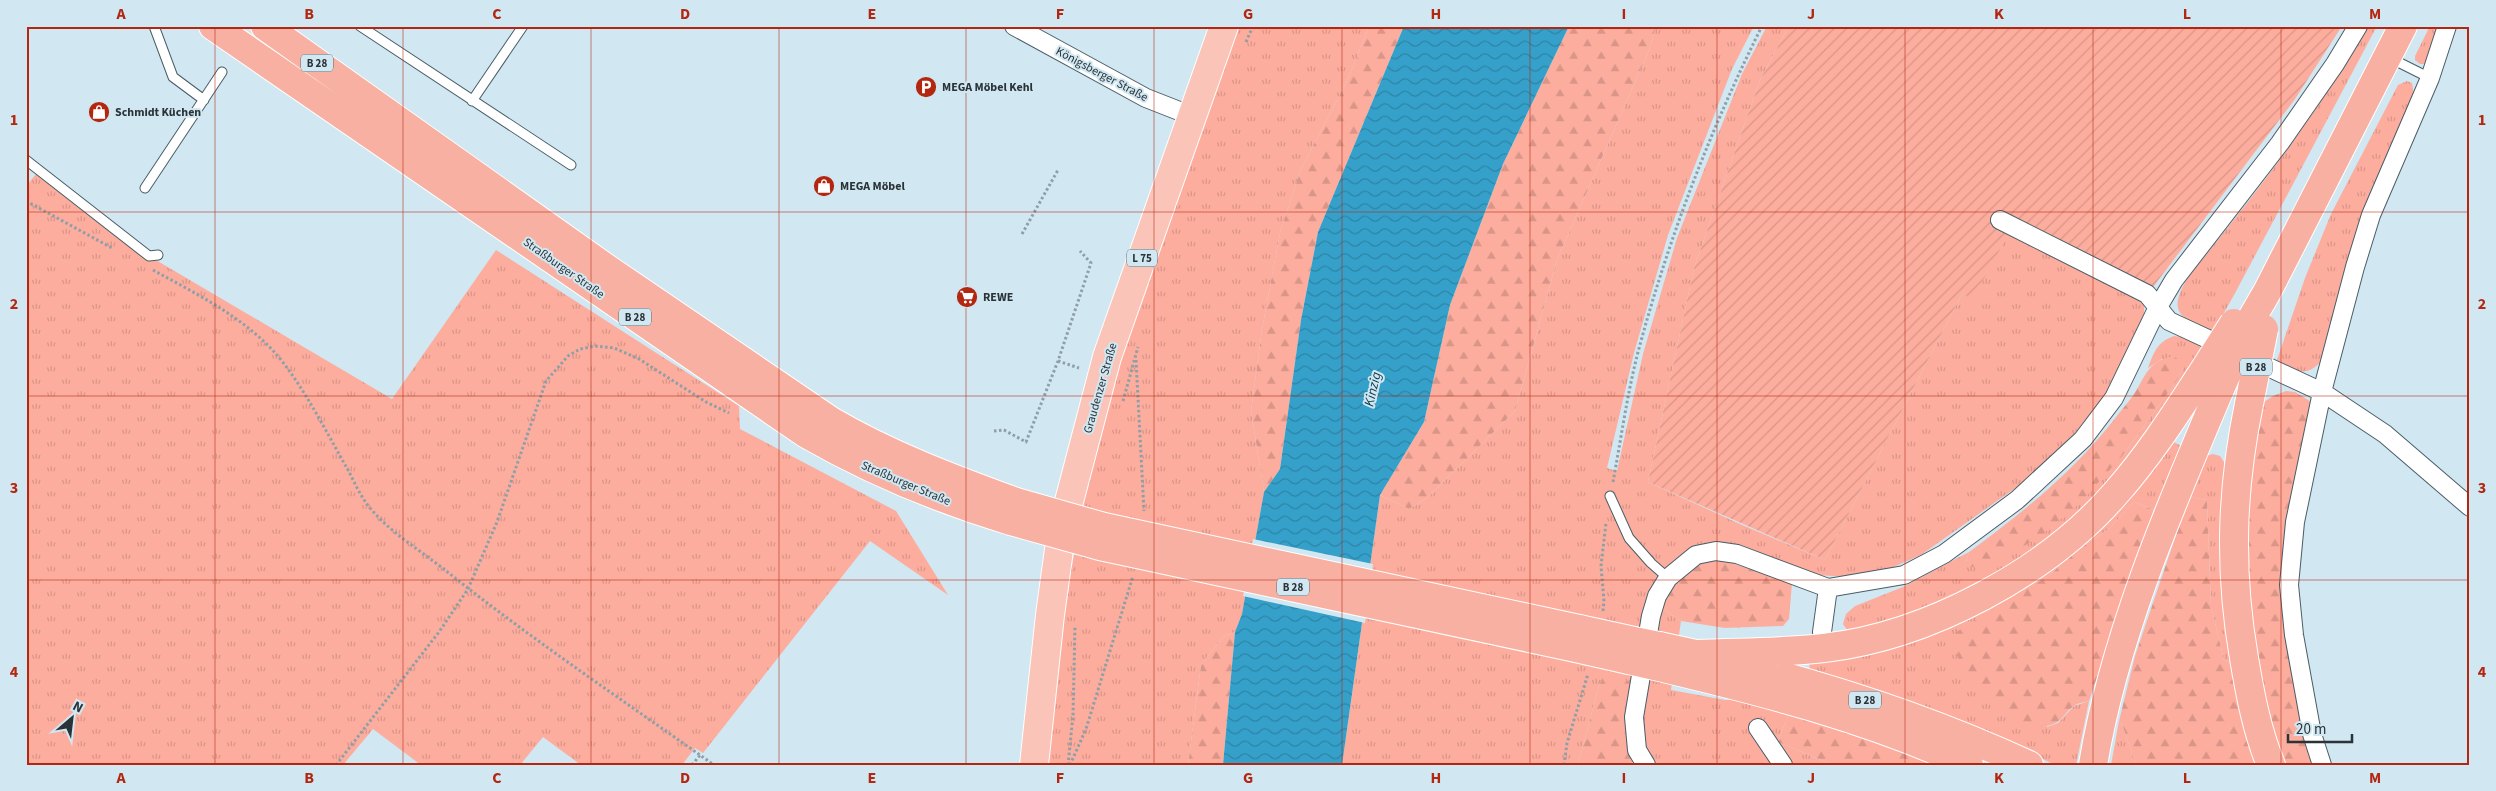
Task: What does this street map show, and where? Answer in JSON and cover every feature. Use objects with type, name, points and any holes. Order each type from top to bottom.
[{"type":"highway","name":"Straßburger Straße","points":[[213,26],[805,433],[902,483],[962,506],[1013,511]]},
{"type":"highway","name":"Straßburger Straße","points":[[265,26],[609,270],[831,421],[858,437],[1013,511]]},
{"type":"highway","points":[[2387,57],[2403,26]]},
{"type":"highway","name":"B 28","points":[[2210,383],[2250,323],[2267,292],[2387,57]]},
{"type":"highway","name":"B 28","points":[[2250,323],[2249,404],[2235,494],[2233,555],[2238,625],[2250,696],[2271,765]]},
{"type":"highway","points":[[1696,654],[1824,648],[1886,635],[1950,612],[2017,576],[2068,540],[2114,495],[2154,446],[2210,383]]},
{"type":"highway","points":[[2093,765],[2102,720],[2140,590],[2168,513],[2210,383]]},
{"type":"highway","name":"B 28","points":[[1013,511],[1104,527],[1644,653],[1722,681],[1865,725],[1969,765]]},
{"type":"highway","name":"B 28","points":[[1644,653],[1696,654],[1787,676],[1869,701],[1966,736],[2029,765]]},
{"type":"main road","name":"Graudenzer Straße","points":[[1034,765],[1050,615],[1062,528],[1107,357],[1224,26]]},
{"type":"street","name":"Königsberger Straße","points":[[1014,26],[1146,98],[1192,116]]},
{"type":"street","points":[[1646,765],[1637,750],[1634,717],[1651,616],[1657,596],[1668,578],[1696,555],[1716,551],[1737,554],[1828,588],[1904,574],[1944,554],[2017,500],[2083,439],[2114,398],[2158,307],[2174,280],[2280,143],[2336,64],[2358,26]]},
{"type":"street","points":[[2322,765],[2312,734],[2294,635],[2289,585],[2295,522],[2322,392],[2371,214],[2430,78],[2447,26]]},
{"type":"street","points":[[2000,220],[2146,294],[2169,321],[2322,392],[2386,434],[2470,507]]},
{"type":"street","points":[[1824,648],[1822,632],[1828,588]]},
{"type":"street","points":[[1758,728],[1783,765]]},
{"type":"lane","points":[[154,26],[173,77],[204,100]]},
{"type":"lane","points":[[360,26],[571,165]]},
{"type":"lane","points":[[472,101],[523,26]]},
{"type":"lane","points":[[2387,57],[2430,78]]},
{"type":"lane","points":[[145,188],[222,72]]},
{"type":"lane","points":[[26,160],[149,256],[158,255]]},
{"type":"lane","points":[[1610,496],[1629,538],[1650,563],[1668,578]]},
{"type":"path","points":[[1564,765],[1587,640],[1604,601],[1601,566],[1610,496],[1638,354],[1672,237],[1739,72],[1762,26]]},
{"type":"path","points":[[1022,234],[1058,170]]},
{"type":"path","points":[[26,201],[120,253]]},
{"type":"path","points":[[994,431],[1004,430],[1026,442],[1058,361],[1091,263],[1080,251]]},
{"type":"path","points":[[146,266],[204,298],[260,336],[286,366],[371,509],[468,589],[714,765]]},
{"type":"path","points":[[336,765],[440,632],[468,589],[497,522],[546,381],[568,356],[580,349],[596,346],[614,348],[639,359],[706,402],[731,413]]},
{"type":"path","points":[[1120,408],[1136,356]]},
{"type":"path","points":[[1068,765],[1073,715],[1075,625]]},
{"type":"path","points":[[692,765],[700,755]]},
{"type":"green space","points":[[1234,26],[1369,26],[1349,77],[1300,171],[1280,233],[1262,329],[1251,411],[1264,492],[1242,614],[1235,632],[1223,637],[1201,665],[1188,765],[1046,765],[1063,583],[1072,566],[1084,495],[1119,363]]},
{"type":"green space","points":[[1369,26],[1404,26],[1318,232],[1301,320],[1280,469],[1264,492],[1251,411],[1262,329],[1280,233],[1300,171],[1349,77]]},
{"type":"green space","points":[[1569,26],[1656,26],[1649,50],[1557,260],[1515,411],[1427,498],[1409,509],[1380,495],[1424,422],[1450,305],[1503,164]]},
{"type":"green space","points":[[1656,26],[1754,26],[1732,69],[1668,235],[1634,353],[1607,468],[1617,471],[1643,354],[1677,238],[1742,74],[1767,26],[1789,26],[1760,80],[1694,268],[1648,482],[1825,560],[1962,294],[1973,298],[2005,239],[2014,235],[2144,299],[2144,317],[2103,399],[2070,439],[2021,484],[1921,555],[1884,571],[1849,577],[1818,575],[1732,543],[1726,561],[1711,561],[1662,608],[1681,621],[1671,690],[1725,700],[1741,700],[1789,713],[1778,742],[1833,765],[1658,765],[1651,756],[1634,758],[1606,673],[1599,685],[1578,765],[1342,765],[1380,495],[1409,509],[1427,498],[1515,411],[1557,260],[1649,50]]},
{"type":"green space","points":[[1789,26],[2342,26],[2295,99],[2144,299],[2014,235],[2005,240],[1973,299],[1962,294],[1825,560],[1648,482],[1694,268],[1760,80]]},
{"type":"green space","points":[[2367,26],[2377,26],[2213,332],[2192,322],[2180,312],[2178,306],[2178,299],[2188,277],[2283,156],[2327,92]]},
{"type":"green space","points":[[2430,26],[2442,26],[2426,64],[2420,64],[2415,60],[2415,56]]},
{"type":"green space","points":[[2407,81],[2412,83],[2414,95],[2324,358],[2313,369],[2307,371],[2290,368],[2277,360],[2305,278],[2331,214],[2398,85]]},
{"type":"green space","points":[[37,173],[149,256],[392,399],[496,250],[739,406],[740,429],[896,511],[948,595],[870,541],[703,753],[695,748],[682,765],[581,765],[543,737],[520,765],[421,765],[373,729],[343,765],[26,765],[26,186]]},
{"type":"green space","points":[[2174,336],[2187,338],[2205,345],[2146,436],[2099,495],[2073,521],[2046,545],[2017,565],[1976,587],[1935,605],[1849,633],[1843,624],[1846,614],[1855,606],[1903,587],[1969,552],[1966,562],[2123,455],[2176,382],[2183,368],[2162,359],[2148,368],[2154,352],[2164,341]]},
{"type":"green space","points":[[2173,356],[2181,361],[2183,368],[2176,382],[2123,455],[2079,504],[2039,537],[1980,572],[1966,562],[1969,552],[2027,507],[2081,458],[2130,400],[2152,366]]},
{"type":"green space","points":[[2286,391],[2295,392],[2313,403],[2286,584],[2321,765],[2283,765],[2264,706],[2242,559],[2258,406],[2273,396]]},
{"type":"green space","points":[[2172,441],[2181,446],[2154,510],[2134,502],[2109,529],[2073,553],[2050,575],[2003,605],[2047,727],[2058,723],[2074,706],[2089,701],[2076,765],[2055,765],[2033,754],[1810,672],[1809,661],[1873,651],[1946,629],[2011,595]]},
{"type":"green space","points":[[2213,454],[2220,456],[2224,462],[2232,664],[2224,660],[2211,606],[2207,500],[2189,497],[2206,456]]},
{"type":"green space","points":[[2189,497],[2207,500],[2211,606],[2224,660],[2232,664],[2260,765],[2136,765],[2123,727],[2119,721],[2135,656]]},
{"type":"green space","points":[[2134,502],[2154,510],[2089,701],[2076,705],[2060,720],[2047,726],[2031,725],[2008,716],[1996,708],[1976,688],[1961,664],[1950,636],[2050,575],[2073,553],[2109,529]]},
{"type":"green space","points":[[1711,561],[1726,561],[1792,583],[1789,619],[1783,626],[1725,628],[1681,621],[1662,608],[1681,578],[1693,568]]},
{"type":"green space","points":[[1235,632],[1223,765],[1188,765],[1201,665],[1223,637]]},
{"type":"green space","points":[[1605,673],[1629,681],[1627,723],[1634,758],[1631,765],[1578,765],[1599,685]]},
{"type":"green space","points":[[1789,713],[1885,743],[1938,765],[1833,765],[1778,742]]},
{"type":"green space","points":[[2119,721],[2123,727],[2136,765],[2111,765]]},
{"type":"water","name":"Kinzig","points":[[1404,26],[1569,26],[1503,164],[1450,305],[1424,422],[1380,495],[1342,765],[1223,765],[1235,632],[1242,614],[1264,492],[1280,469],[1301,320],[1318,232]]},
{"type":"pier","points":[[1253,539],[1373,564],[1365,623],[1243,596]]},
{"type":"place","name":"MEGA Möbel Kehl","points":[[926,87]]},
{"type":"place","name":"Schmidt Küchen","points":[[99,112]]},
{"type":"place","name":"MEGA Möbel","points":[[824,186]]},
{"type":"place","name":"REWE","points":[[967,297]]}]
